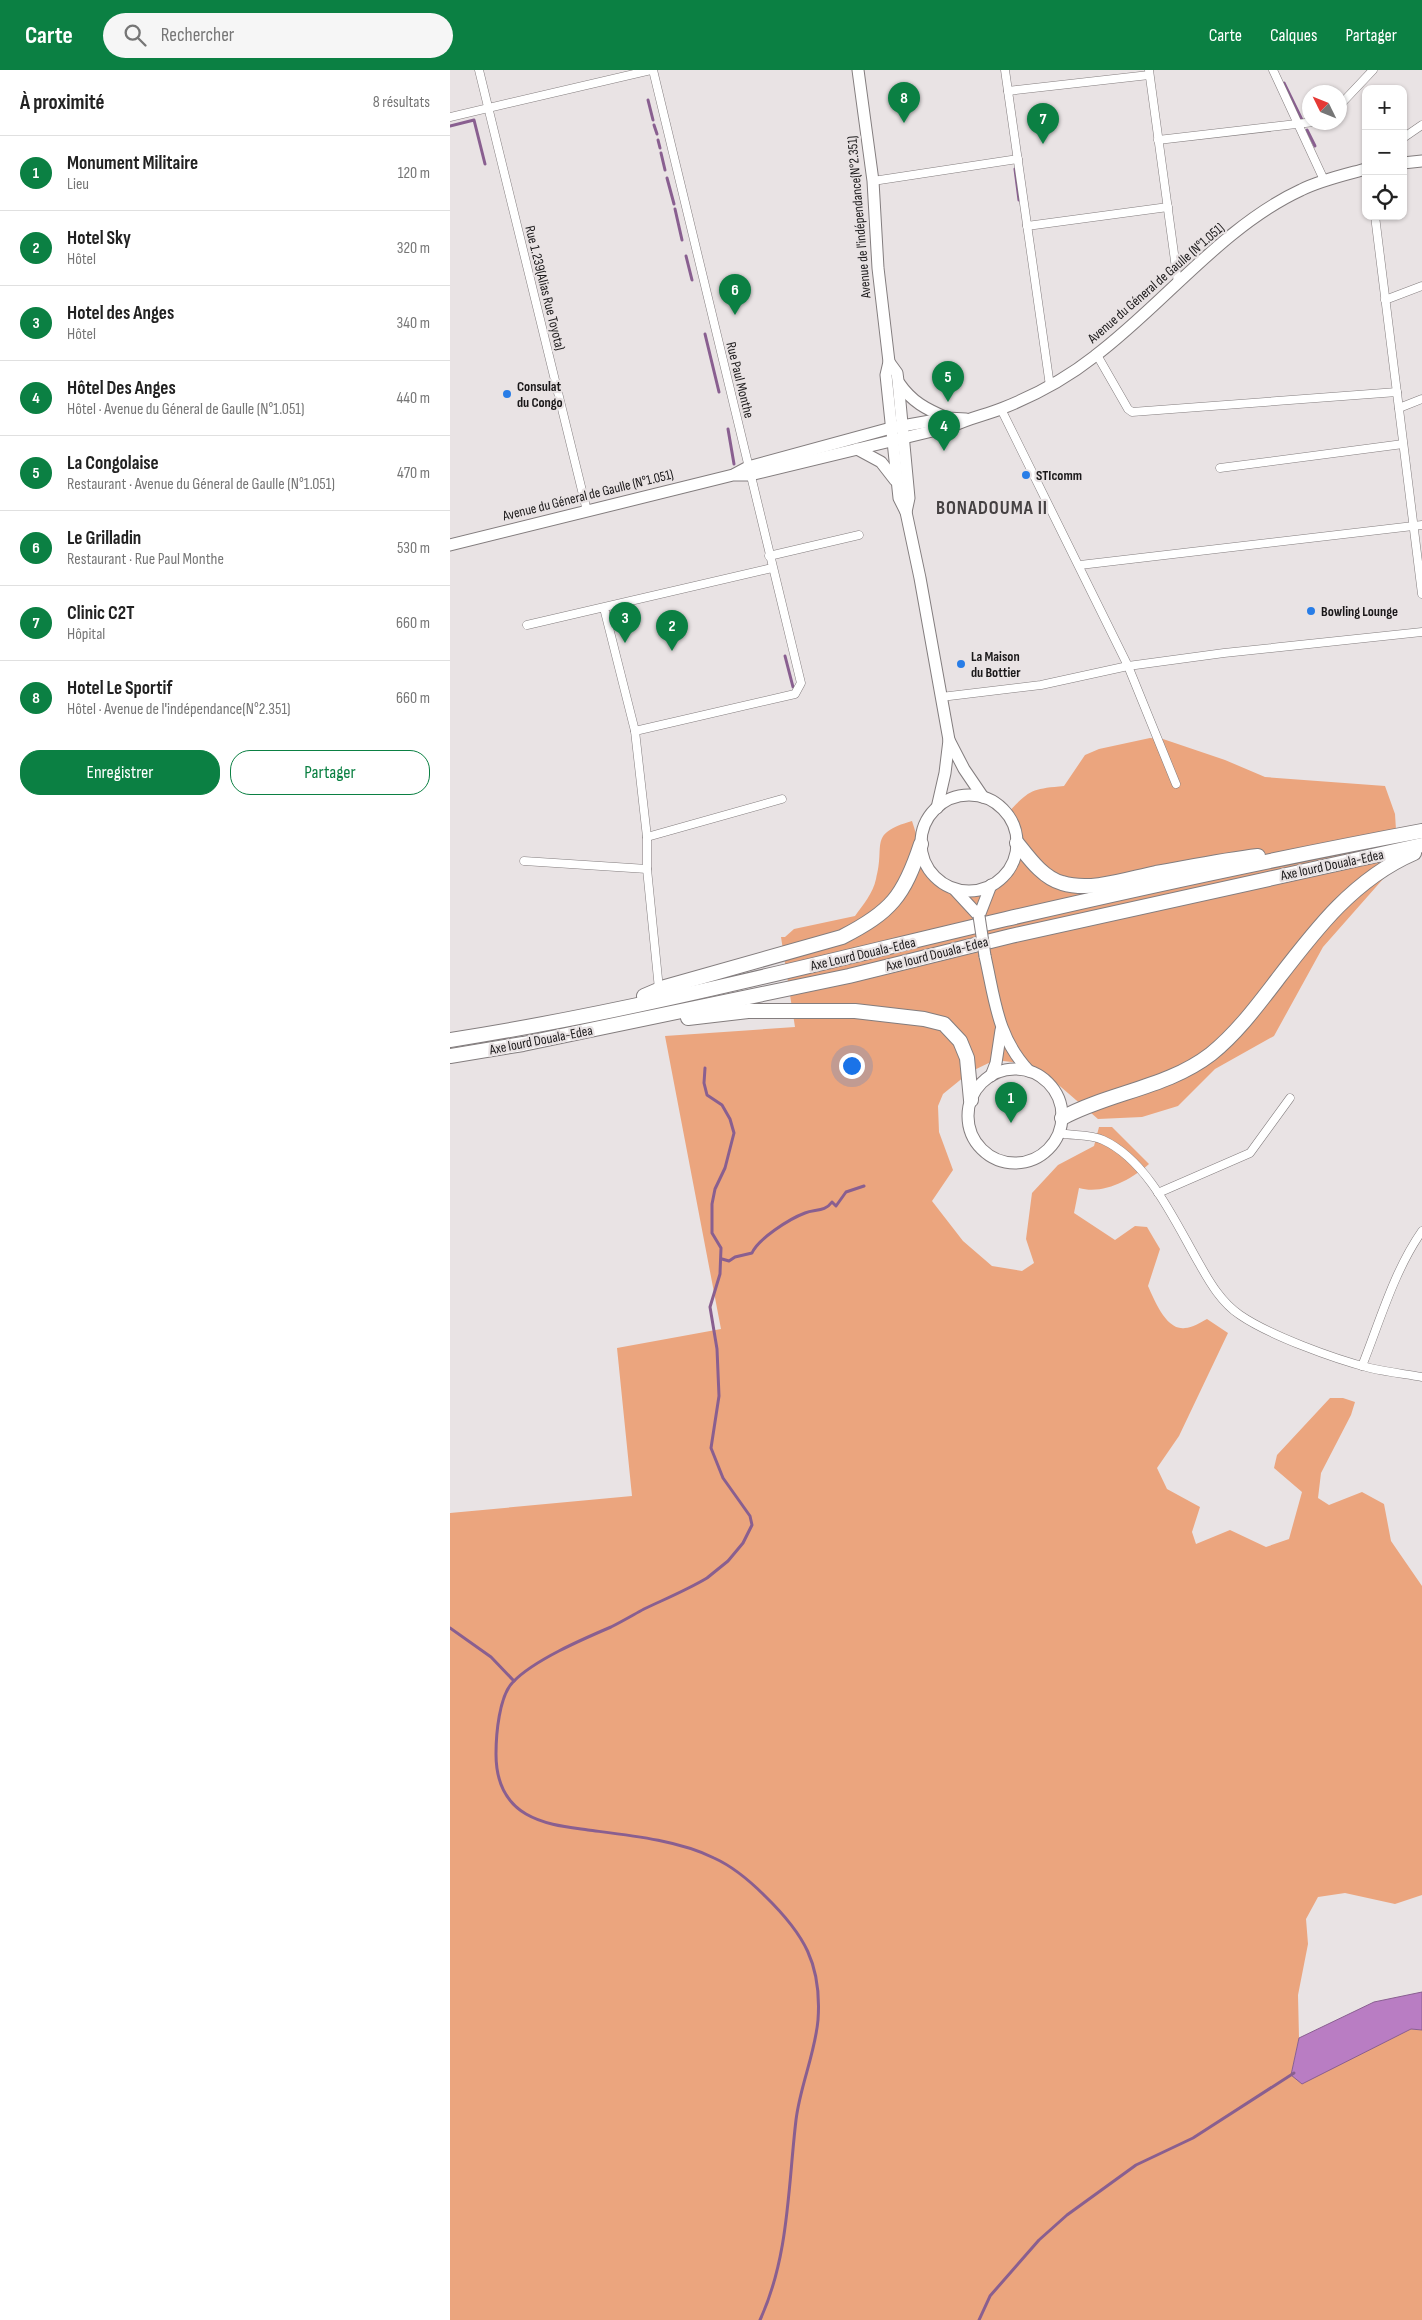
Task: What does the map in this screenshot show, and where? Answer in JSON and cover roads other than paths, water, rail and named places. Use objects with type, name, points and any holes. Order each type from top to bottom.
[{"type":"highway","name":"Axe Lourd Douala-Edea","points":[[450,1040],[520,1029],[845,959],[1006,919],[1326,849],[1422,831]]},
{"type":"highway","points":[[1017,843],[1040,869],[1054,880],[1076,885],[1101,884],[1223,860],[1326,849]]},
{"type":"highway","points":[[622,1007],[659,989],[842,937],[865,925],[884,911],[899,895],[914,863],[920,844]]},
{"type":"highway","name":"Axe lourd Douala-Edea","points":[[450,1056],[522,1044],[849,976],[1011,936],[1422,845]]},
{"type":"highway","points":[[1062,1118],[1086,1106],[1130,1092],[1183,1071],[1210,1054],[1230,1037],[1256,1008],[1327,916],[1349,895],[1378,872],[1422,849]]},
{"type":"highway","points":[[625,1023],[748,1011],[854,1012],[924,1019],[944,1024],[960,1041],[967,1058],[971,1100]]},
{"type":"main road","name":"Avenue de l'indépendance(N°2.351)","points":[[858,70],[873,181],[878,268],[889,362],[886,375],[890,428],[899,498],[906,512],[950,740],[964,769],[982,797]]},
{"type":"main road","points":[[1407,162],[1422,160]]},
{"type":"main road","name":"Avenue du Géneral de Gaulle (N°1.051)","points":[[450,544],[749,471],[904,438],[953,426],[966,419],[1002,409],[1050,386],[1096,355],[1259,215],[1286,197],[1324,180],[1362,170]]},
{"type":"main road","name":"Avenue de l'indépendance(N°2.351)","points":[[889,362],[897,373],[898,381],[909,498],[906,512]]},
{"type":"main road","points":[[898,381],[911,399],[919,405],[947,418]]},
{"type":"main road","name":"Avenue du Géneral de Gaulle (N°1.051)","points":[[749,471],[890,428],[947,418],[966,419]]},
{"type":"main road","points":[[856,449],[881,462],[898,486]]},
{"type":"main road","name":"Avenue de l'indépendance(N°2.351)","points":[[937,808],[950,740]]},
{"type":"main road","points":[[955,890],[969,891],[992,885],[1005,874],[1014,859],[1017,843],[1016,833],[1007,814],[1000,807],[982,797],[960,797],[949,800],[937,808],[924,827],[920,844],[926,865],[934,876],[955,890],[979,916]]},
{"type":"main road","points":[[992,885],[979,916],[985,956],[1001,1030],[1018,1060],[1029,1071]]},
{"type":"main road","points":[[991,1076],[996,1063],[1001,1030]]},
{"type":"main road","points":[[1009,1069],[1029,1071],[1040,1076],[1053,1089],[1061,1106],[1062,1118],[1059,1133],[1050,1147],[1038,1157],[1022,1162],[1006,1162],[990,1156],[978,1146],[971,1132],[968,1116],[971,1100],[979,1087],[991,1076],[1009,1069]]},
{"type":"street","name":"Rue 1.239(Alias Rue Toyota)","points":[[479,70],[587,511]]},
{"type":"street","points":[[450,117],[652,70]]},
{"type":"street","name":"Rue Paul Monthe","points":[[635,731],[794,694],[801,683],[652,70]]},
{"type":"street","points":[[1005,70],[1050,386]]},
{"type":"street","points":[[1272,70],[1324,180]]},
{"type":"street","points":[[1347,98],[1373,70]]},
{"type":"street","points":[[1008,91],[1149,72],[1178,283]]},
{"type":"street","points":[[1158,140],[1302,123]]},
{"type":"street","points":[[1407,135],[1422,125]]},
{"type":"street","points":[[873,181],[1018,159]]},
{"type":"street","points":[[1027,226],[1168,207]]},
{"type":"street","points":[[1375,220],[1403,444],[1418,526],[1422,594]]},
{"type":"street","points":[[1385,300],[1422,286]]},
{"type":"street","points":[[1096,355],[1128,409],[1132,412],[1397,392]]},
{"type":"street","points":[[1399,408],[1422,399]]},
{"type":"street","points":[[1002,409],[1128,666],[1176,784]]},
{"type":"street","points":[[1220,468],[1403,444]]},
{"type":"street","points":[[1080,565],[1418,526]]},
{"type":"street","points":[[769,556],[859,535]]},
{"type":"street","points":[[527,625],[772,568]]},
{"type":"street","points":[[604,608],[635,731],[659,989]]},
{"type":"street","points":[[942,697],[1040,685],[1128,666],[1224,652],[1422,632]]},
{"type":"street","points":[[646,837],[782,799]]},
{"type":"street","points":[[524,861],[647,869]]},
{"type":"street","points":[[1158,1193],[1250,1153],[1290,1098]]},
{"type":"street","points":[[1059,1133],[1095,1137],[1113,1146],[1153,1183],[1211,1284],[1239,1315],[1281,1336],[1334,1357],[1362,1366],[1422,1377]]},
{"type":"street","points":[[1362,1366],[1395,1282],[1412,1246],[1422,1231]]},
{"type":"waterway","points":[[1284,83],[1302,120]]},
{"type":"waterway","points":[[648,100],[653,120]]},
{"type":"waterway","points":[[450,126],[474,120],[485,164]]},
{"type":"waterway","points":[[654,125],[657,134]]},
{"type":"waterway","points":[[1307,130],[1315,146]]},
{"type":"waterway","points":[[658,140],[660,148]]},
{"type":"waterway","points":[[661,153],[665,170]]},
{"type":"waterway","points":[[1015,169],[1019,200]]},
{"type":"waterway","points":[[667,178],[674,204]]},
{"type":"waterway","points":[[675,209],[682,240]]},
{"type":"waterway","points":[[686,256],[692,280]]},
{"type":"waterway","points":[[705,334],[719,392]]},
{"type":"waterway","points":[[728,429],[734,464]]},
{"type":"waterway","points":[[785,656],[793,687]]},
{"type":"waterway","points":[[705,1068],[704,1083],[707,1095],[722,1105],[730,1119],[734,1133],[725,1168],[715,1189],[712,1204],[712,1233],[721,1248],[720,1274],[710,1307],[717,1349],[719,1396],[711,1448],[723,1478],[750,1516],[752,1525],[743,1543],[728,1561],[707,1578],[559,1651],[533,1666],[513,1682],[508,1688],[501,1706],[496,1763],[500,1781],[507,1796],[518,1809],[533,1818],[564,1827],[636,1836],[669,1843],[700,1852],[728,1866],[754,1885],[779,1910],[800,1937],[808,1951],[817,1982],[818,2020],[814,2045],[798,2107],[782,2247],[770,2296],[760,2320]]},
{"type":"waterway","points":[[722,1259],[729,1261],[735,1257],[752,1253],[767,1236],[791,1220],[805,1213],[820,1210],[832,1202],[836,1206],[846,1192],[864,1186]]},
{"type":"waterway","points":[[450,1628],[491,1657],[514,1681]]},
{"type":"waterway","points":[[979,2320],[990,2296],[1039,2240],[1067,2215],[1136,2165],[1193,2138],[1294,2073]]},
{"type":"place","name":"Hotel Le Sportif","points":[[904,123]]},
{"type":"place","name":"Clinic C2T","points":[[1043,144]]},
{"type":"place","name":"Le Grilladin","points":[[735,315]]},
{"type":"place","name":"Consulat du Congo","points":[[507,394]]},
{"type":"place","name":"La Congolaise","points":[[948,402]]},
{"type":"place","name":"Hôtel Des Anges","points":[[944,451]]},
{"type":"place","name":"STIcomm","points":[[1026,475]]},
{"type":"place","name":"Bowling Lounge","points":[[1311,611]]},
{"type":"place","name":"Hotel des Anges","points":[[625,643]]},
{"type":"place","name":"Hotel Sky","points":[[672,651]]},
{"type":"place","name":"La Maison du Bottier","points":[[961,664]]},
{"type":"place","name":"Monument Militaire","points":[[1011,1123]]},
{"type":"district","name":"BONADOUMA II","points":[[992,508]]}]
